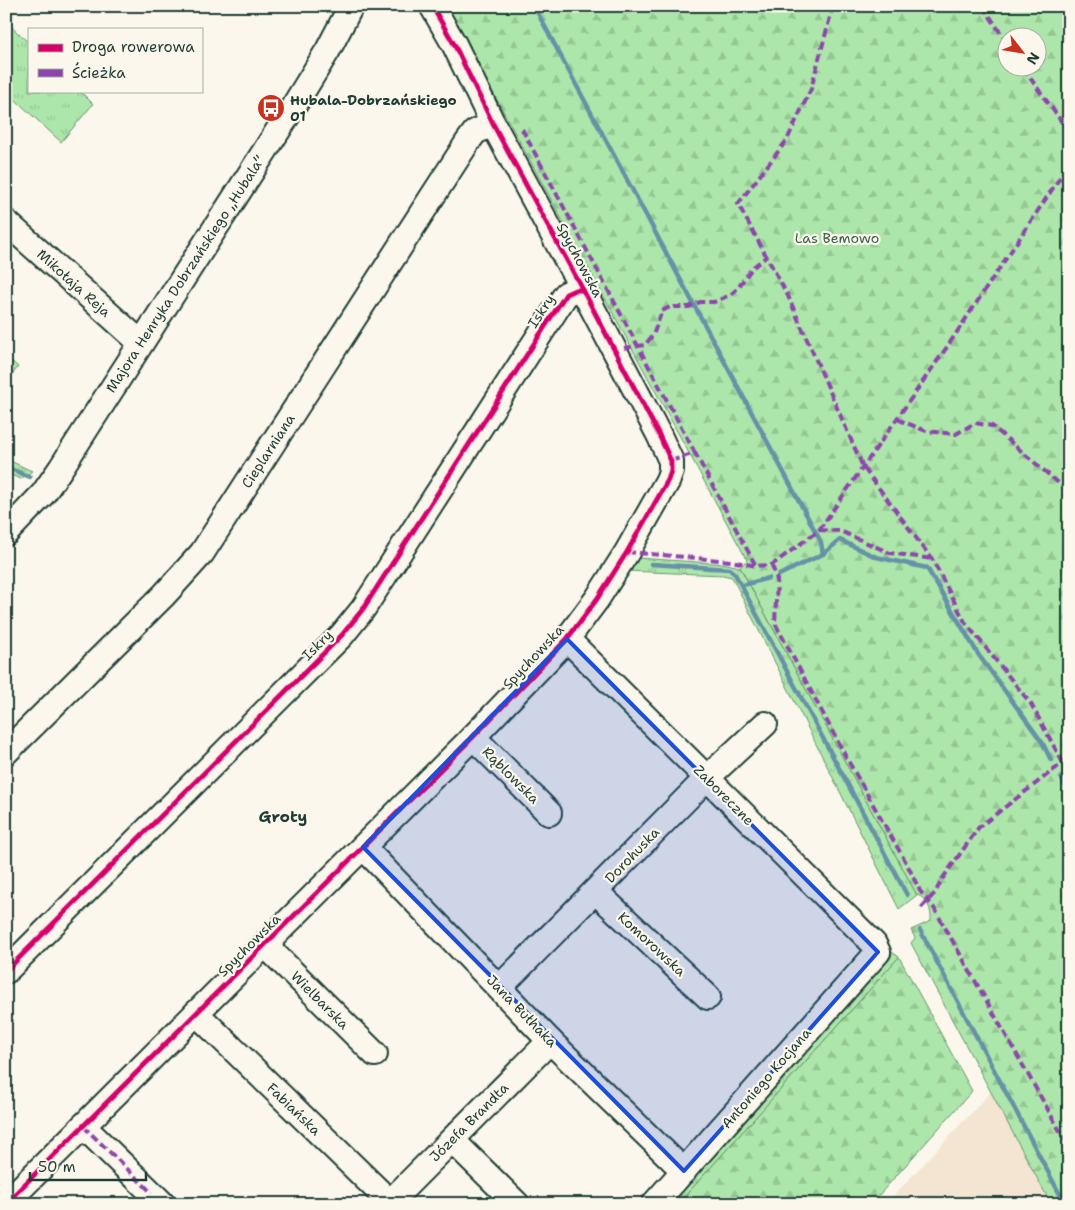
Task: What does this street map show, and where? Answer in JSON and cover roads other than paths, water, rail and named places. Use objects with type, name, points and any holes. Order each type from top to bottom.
[{"type":"street","name":"Majora Henryka Dobrzańskiego „Hubala”","points":[[6,533],[43,494],[295,104],[328,50],[351,6]]},
{"type":"street","name":"Spychowska","points":[[6,1203],[473,737],[568,639],[597,599],[627,552],[671,471],[671,461],[659,434],[493,124],[454,44],[432,6]]},
{"type":"street","name":"Cieplarniana","points":[[6,752],[164,595],[202,554],[467,143],[475,132],[493,124]]},
{"type":"street","name":"Mikołaja Reja","points":[[6,222],[141,343]]},
{"type":"street","name":"Iskry","points":[[6,971],[342,635],[363,609],[566,294],[575,290],[583,290]]},
{"type":"street","name":"Zaboreczne","points":[[568,639],[874,944],[878,952]]},
{"type":"street","name":"Dorohuska","points":[[500,987],[707,778],[765,724]]},
{"type":"street","name":"Rąblowska","points":[[473,737],[549,813]]},
{"type":"street","name":"Jana Bułhaka","points":[[363,847],[550,1041],[684,1171]]},
{"type":"street","name":"Komorowska","points":[[596,892],[708,997]]},
{"type":"street","name":"Wielbarska","points":[[265,945],[375,1054]]},
{"type":"street","name":"Antoniego Kocjana","points":[[654,1204],[878,952]]},
{"type":"street","name":"Fabiańska","points":[[196,1013],[390,1203]]},
{"type":"street","name":"Józefa Brandta","points":[[390,1203],[550,1041]]},
{"type":"street","points":[[83,1126],[158,1198]]},
{"type":"street","points":[[452,1140],[517,1204]]},
{"type":"waterway","points":[[534,6],[821,542],[823,554]]},
{"type":"waterway","points":[[6,467],[30,477]]},
{"type":"waterway","points":[[779,575],[823,554],[840,540],[876,557],[927,568],[978,654],[1042,742],[1051,760]]},
{"type":"waterway","points":[[651,564],[729,569],[735,574],[907,895]]},
{"type":"waterway","points":[[743,585],[769,578]]},
{"type":"waterway","points":[[1061,777],[1069,794]]},
{"type":"waterway","points":[[920,930],[1065,1204]]},
{"type":"place","name":"Hubala-Dobrzańskiego 01","points":[[271,108]]},
{"type":"district","name":"Groty","points":[[283,816]]},
{"type":"park label","name":"Las Bemowo","points":[[837,238]]}]
